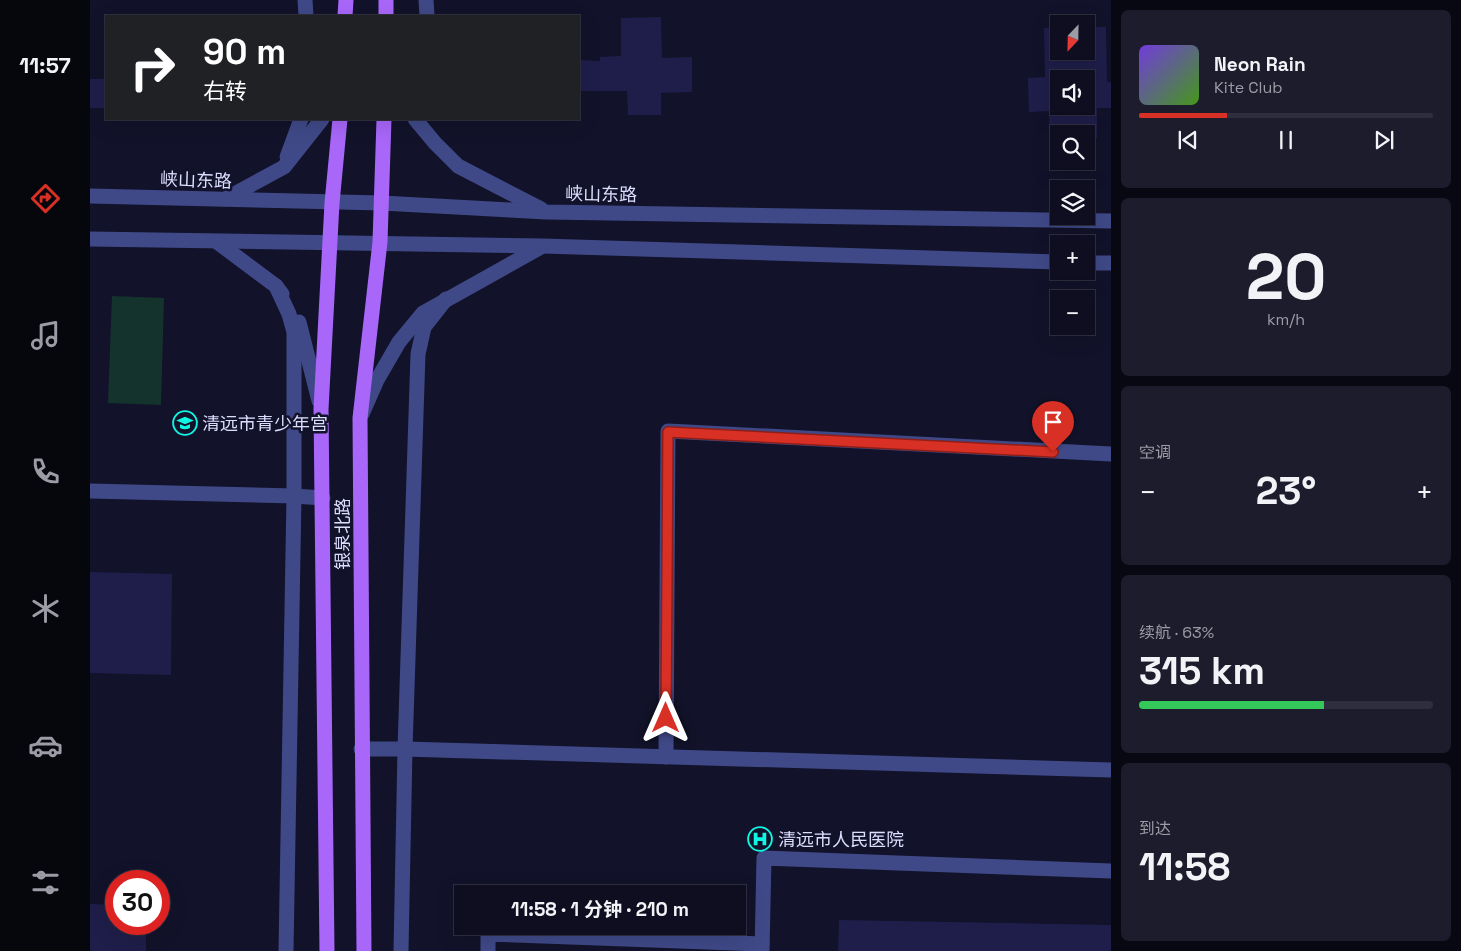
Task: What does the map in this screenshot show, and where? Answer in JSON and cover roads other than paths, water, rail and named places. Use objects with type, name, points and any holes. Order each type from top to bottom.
[{"type":"main road","points":[[345,15],[346,0]]},
{"type":"main road","points":[[386,0],[386,15]]},
{"type":"main road","name":"银泉北路","points":[[327,951],[321,409],[332,203],[340,120]]},
{"type":"main road","name":"银泉北路","points":[[364,951],[360,418],[380,242],[384,120]]},
{"type":"street","points":[[306,0],[306,15]]},
{"type":"street","points":[[426,0],[427,15]]},
{"type":"street","points":[[284,166],[301,120]]},
{"type":"street","points":[[224,199],[284,166],[321,120]]},
{"type":"street","points":[[416,120],[458,166],[547,212]]},
{"type":"street","points":[[428,120],[435,143]]},
{"type":"street","name":"峡山东路","points":[[90,196],[382,203],[547,212],[1111,221]]},
{"type":"street","points":[[90,239],[217,242],[380,242],[1050,262]]},
{"type":"street","points":[[217,242],[276,286],[298,318],[321,409]]},
{"type":"street","points":[[360,418],[377,380],[399,342],[423,313],[543,246]]},
{"type":"street","points":[[1095,263],[1111,263]]},
{"type":"street","points":[[276,286],[289,314],[294,332],[294,496],[286,951]]},
{"type":"street","points":[[401,951],[405,749],[418,354],[424,327],[446,299]]},
{"type":"street","points":[[666,757],[668,432],[1111,454]]},
{"type":"street","points":[[90,492],[323,498]]},
{"type":"street","points":[[361,750],[405,749],[1111,770]]},
{"type":"street","points":[[488,951],[488,934],[762,948],[764,858],[1111,871]]},
{"type":"place","name":"清远市青少年宫","points":[[185,423]]},
{"type":"place","name":"清远市人民医院","points":[[760,839]]}]
